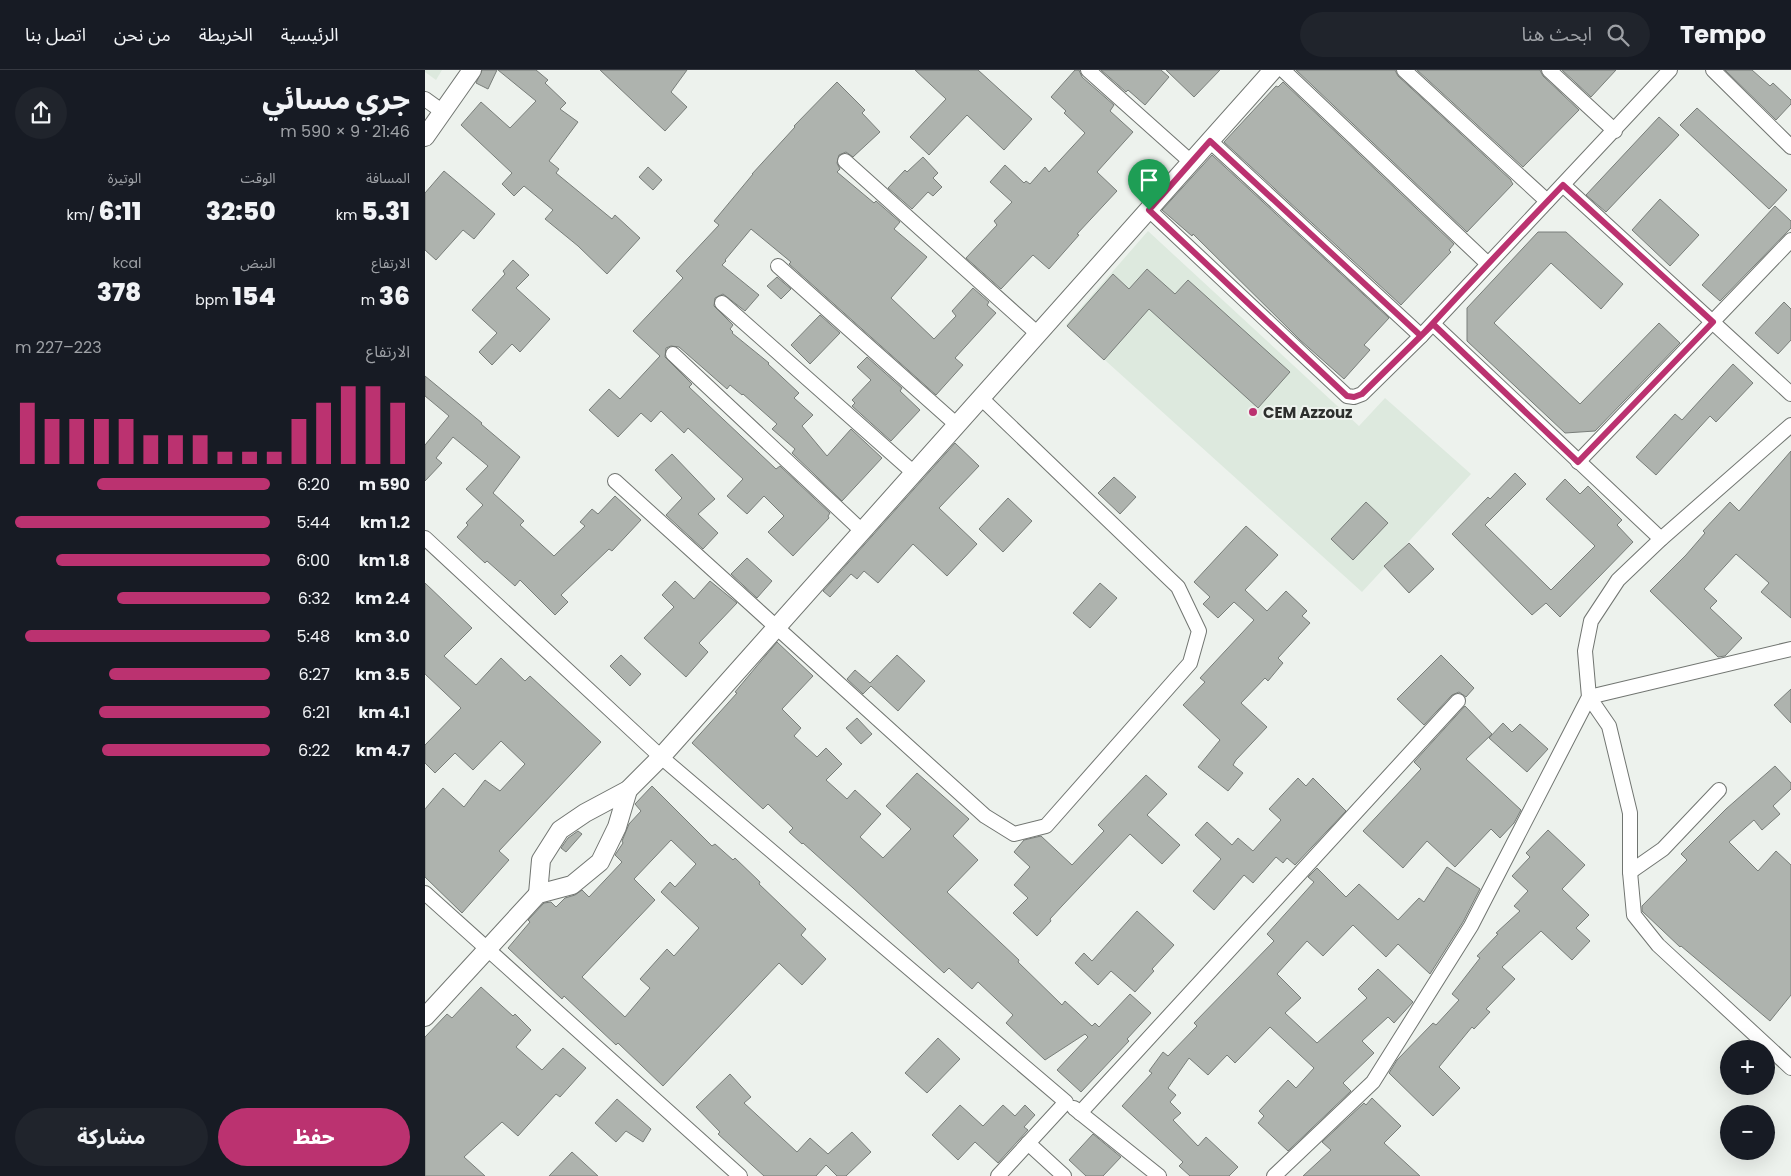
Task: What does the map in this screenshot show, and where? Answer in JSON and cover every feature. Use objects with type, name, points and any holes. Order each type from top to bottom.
[{"type":"street","points":[[425,137],[472,70]]},
{"type":"street","points":[[1088,70],[1191,162]]},
{"type":"street","points":[[538,894],[541,860],[560,830],[585,813],[628,790],[661,757],[1273,70]]},
{"type":"street","points":[[1283,70],[1489,264]]},
{"type":"street","points":[[1404,70],[1547,201]]},
{"type":"street","points":[[1549,70],[1615,131]]},
{"type":"street","points":[[1149,210],[1347,396],[1354,397],[1362,394],[1433,324],[1670,70]]},
{"type":"street","points":[[1713,70],[1791,147]]},
{"type":"street","points":[[425,99],[443,112]]},
{"type":"street","points":[[1210,141],[1421,336]]},
{"type":"street","points":[[845,161],[1038,334]]},
{"type":"street","points":[[1563,185],[1791,394]]},
{"type":"street","points":[[1578,462],[1791,240]]},
{"type":"street","points":[[778,266],[957,425]]},
{"type":"street","points":[[722,303],[914,473]]},
{"type":"street","points":[[1433,324],[1661,539]]},
{"type":"street","points":[[673,354],[863,531]]},
{"type":"street","points":[[615,481],[985,816],[1014,834],[1046,826],[1190,663],[1199,631],[1178,587],[981,398]]},
{"type":"street","points":[[1791,425],[1661,539],[1618,580],[1591,621],[1585,652],[1589,697],[1609,726],[1630,813],[1630,872],[1634,915],[1658,945],[1791,1068]]},
{"type":"street","points":[[425,538],[661,757],[1079,1113],[1159,1176]]},
{"type":"street","points":[[1274,1176],[1373,1082],[1471,926],[1589,697],[1791,649]]},
{"type":"street","points":[[1079,1113],[1458,701]]},
{"type":"street","points":[[425,1017],[538,894],[572,885],[600,862],[617,827],[628,790]]},
{"type":"street","points":[[1630,872],[1663,849],[1719,790]]},
{"type":"street","points":[[425,893],[740,1176]]},
{"type":"street","points":[[998,1176],[1066,1102]]},
{"type":"street","points":[[1028,1143],[1064,1176]]},
{"type":"shaded area","points":[[425,70],[442,70],[436,80]]},
{"type":"shaded area","name":"CEM Azzouz","points":[[1148,231],[1359,426],[1385,398],[1471,474],[1362,592],[1066,325]]},
{"type":"building","points":[[482,70],[497,70],[488,89],[476,83]]},
{"type":"building","points":[[498,70],[536,70],[548,80],[545,83],[566,103],[560,109],[578,122],[549,161],[559,169],[556,173],[612,219],[615,215],[640,238],[607,274],[578,246],[545,219],[553,210],[524,186],[514,196],[502,184],[512,173],[461,125],[481,102],[510,128],[536,101]]},
{"type":"building","points":[[600,70],[687,70],[671,92],[687,107],[665,131]]},
{"type":"building","points":[[915,70],[978,70],[1032,119],[1004,150],[967,115],[929,155],[910,137],[946,99]]},
{"type":"building","points":[[1075,70],[1079,70],[1082,77],[1114,105],[1110,111],[1133,132],[1097,172],[1117,191],[1077,234],[1079,235],[1049,269],[1033,255],[1001,289],[966,258],[997,225],[994,221],[1012,202],[990,182],[1005,165],[1024,183],[1026,181],[1030,184],[1045,167],[1049,172],[1085,133],[1064,113],[1066,111],[1051,97]]},
{"type":"building","points":[[1101,70],[1161,70],[1169,77],[1145,105],[1128,90],[1126,92]]},
{"type":"building","points":[[1166,70],[1220,70],[1194,97]]},
{"type":"building","points":[[1296,70],[1395,70],[1398,76],[1511,180],[1513,184],[1467,232]]},
{"type":"building","points":[[1417,70],[1540,70],[1543,76],[1579,110],[1523,167]]},
{"type":"building","points":[[1562,70],[1616,70],[1591,97]]},
{"type":"building","points":[[1725,70],[1752,70],[1770,86],[1773,83],[1791,100],[1791,104],[1776,120]]},
{"type":"building","points":[[837,82],[865,110],[862,113],[880,132],[853,157],[846,152],[839,155],[837,163],[840,169],[837,172],[874,203],[876,201],[900,222],[894,229],[927,257],[891,298],[934,339],[956,316],[952,311],[973,288],[989,302],[987,305],[996,313],[955,358],[963,365],[936,395],[789,264],[791,262],[751,229],[725,260],[722,265],[759,295],[745,311],[723,294],[715,298],[714,306],[733,325],[730,329],[732,333],[769,363],[799,393],[794,398],[813,415],[802,426],[827,456],[851,429],[882,458],[842,501],[792,453],[795,449],[772,429],[777,424],[743,394],[730,385],[727,389],[679,347],[671,346],[666,348],[665,357],[692,384],[689,387],[776,469],[780,466],[830,513],[829,518],[793,556],[768,532],[784,516],[764,496],[747,514],[727,496],[743,479],[688,428],[684,433],[661,411],[651,422],[641,413],[618,437],[589,410],[609,389],[620,399],[660,356],[633,331],[683,278],[676,271],[719,225],[714,221],[752,174],[794,126]]},
{"type":"building","points":[[1283,82],[1454,244],[1449,250],[1451,252],[1401,305],[1224,142],[1276,86],[1278,87]]},
{"type":"building","points":[[1697,108],[1787,190],[1769,209],[1680,125]]},
{"type":"building","points":[[1659,117],[1679,135],[1606,212],[1586,195]]},
{"type":"building","points":[[1212,155],[1389,318],[1364,345],[1370,350],[1344,379],[1300,340],[1193,234],[1192,236],[1162,210]]},
{"type":"building","points":[[923,157],[938,173],[933,178],[942,187],[933,196],[928,192],[912,209],[888,188],[905,170],[907,172]]},
{"type":"building","points":[[648,167],[662,180],[653,190],[639,177]]},
{"type":"building","points":[[444,171],[495,214],[474,239],[463,230],[436,260],[425,250],[425,193]]},
{"type":"building","points":[[1660,199],[1699,235],[1670,266],[1632,230]]},
{"type":"building","points":[[1775,206],[1791,221],[1791,228],[1720,301],[1702,285]]},
{"type":"building","points":[[1538,232],[1566,232],[1623,284],[1601,309],[1551,263],[1494,323],[1580,404],[1659,323],[1680,343],[1595,431],[1565,433],[1467,341],[1467,308]]},
{"type":"building","points":[[513,260],[529,275],[516,288],[550,319],[520,352],[512,344],[492,365],[479,352],[497,333],[472,310],[505,274],[503,271]]},
{"type":"building","points":[[1147,269],[1175,294],[1188,280],[1290,372],[1258,408],[1149,309],[1104,360],[1067,326],[1113,274],[1129,289]]},
{"type":"building","points":[[777,277],[791,289],[781,299],[767,286]]},
{"type":"building","points":[[1784,302],[1791,309],[1791,340],[1778,354],[1755,333]]},
{"type":"building","points":[[820,315],[840,333],[810,364],[791,345]]},
{"type":"building","points":[[867,357],[902,388],[900,391],[920,410],[891,441],[852,406],[855,403],[852,400],[871,380],[857,367]]},
{"type":"building","points":[[1733,364],[1753,383],[1716,422],[1710,416],[1656,475],[1636,457],[1675,414],[1682,420]]},
{"type":"building","points":[[425,376],[520,457],[493,493],[524,521],[520,525],[554,556],[585,526],[580,522],[592,509],[598,514],[615,496],[641,520],[612,551],[609,549],[561,595],[568,602],[555,615],[520,580],[515,586],[487,561],[485,563],[457,537],[468,525],[466,523],[483,505],[466,489],[488,466],[453,437],[436,458],[442,463],[425,481],[425,445],[449,416],[425,396]]},
{"type":"building","points":[[955,443],[979,466],[939,508],[977,544],[947,576],[913,544],[878,583],[864,571],[857,579],[851,574],[830,597],[823,591]]},
{"type":"building","points":[[1791,451],[1791,618],[1761,592],[1769,583],[1736,554],[1704,589],[1717,601],[1710,608],[1742,638],[1725,656],[1718,657],[1650,591],[1686,555],[1705,533],[1703,531],[1730,502],[1739,511]]},
{"type":"building","points":[[672,454],[715,499],[698,514],[718,533],[703,549],[666,515],[682,498],[655,470]]},
{"type":"building","points":[[1515,473],[1526,484],[1485,525],[1551,590],[1595,546],[1546,499],[1565,479],[1580,494],[1588,486],[1622,520],[1617,525],[1633,542],[1560,617],[1546,603],[1532,615],[1452,534],[1488,497],[1490,499]]},
{"type":"building","points":[[1114,477],[1136,497],[1120,514],[1098,493]]},
{"type":"building","points":[[1008,498],[1032,521],[1003,552],[979,529]]},
{"type":"building","points":[[1366,502],[1388,523],[1353,560],[1331,539]]},
{"type":"building","points":[[1246,526],[1278,555],[1245,590],[1267,611],[1286,591],[1307,611],[1302,616],[1310,623],[1278,658],[1283,663],[1268,681],[1265,678],[1241,703],[1267,727],[1236,760],[1233,765],[1243,773],[1228,791],[1198,767],[1220,740],[1183,705],[1205,682],[1200,678],[1254,620],[1234,602],[1218,618],[1203,604],[1210,597],[1194,582]]},
{"type":"building","points":[[1409,543],[1434,569],[1409,593],[1384,566]]},
{"type":"building","points":[[747,558],[772,581],[757,598],[731,574]]},
{"type":"building","points":[[675,581],[694,599],[710,581],[737,603],[699,643],[708,652],[686,677],[644,638],[674,607],[662,595]]},
{"type":"building","points":[[425,583],[472,628],[444,656],[476,685],[501,658],[525,681],[530,676],[601,742],[499,851],[509,860],[462,913],[425,877],[425,809],[443,788],[464,807],[485,780],[500,791],[525,764],[501,741],[473,770],[455,753],[435,773],[425,763],[425,745],[461,708],[425,674]]},
{"type":"building","points":[[1100,583],[1117,598],[1090,628],[1073,613]]},
{"type":"building","points":[[777,642],[813,676],[782,709],[801,728],[794,736],[817,757],[826,748],[842,764],[826,780],[847,799],[855,790],[881,814],[860,837],[883,858],[911,829],[886,806],[917,773],[969,819],[953,836],[978,860],[947,892],[1019,960],[1018,962],[1062,1005],[1065,1001],[1092,1026],[1095,1023],[1099,1027],[1130,994],[1151,1013],[1127,1039],[1129,1041],[1081,1092],[1057,1070],[1088,1037],[1085,1034],[1045,1060],[1006,1023],[1013,1015],[978,982],[972,989],[949,968],[944,973],[853,888],[789,832],[793,828],[768,804],[763,809],[692,743],[737,693],[735,692]]},
{"type":"building","points":[[621,655],[641,674],[630,686],[610,666]]},
{"type":"building","points":[[897,655],[925,681],[898,711],[871,686],[863,694],[847,679],[855,670],[870,683]]},
{"type":"building","points":[[1441,655],[1474,688],[1466,697],[1459,692],[1452,695],[1424,725],[1397,699]]},
{"type":"building","points":[[1791,689],[1791,723],[1774,705]]},
{"type":"building","points":[[1465,706],[1492,734],[1466,759],[1521,810],[1514,823],[1500,838],[1491,829],[1455,867],[1427,841],[1403,868],[1363,831],[1421,769],[1414,762]]},
{"type":"building","points":[[857,718],[872,734],[861,744],[846,728]]},
{"type":"building","points":[[1503,723],[1512,732],[1520,724],[1548,749],[1527,772],[1489,738]]},
{"type":"building","points":[[1775,766],[1791,783],[1791,789],[1773,806],[1780,814],[1762,830],[1754,820],[1729,842],[1758,871],[1776,851],[1791,865],[1791,995],[1770,1021],[1680,947],[1642,911],[1642,906],[1687,860],[1681,854],[1726,809]]},
{"type":"building","points":[[1146,775],[1167,794],[1147,815],[1180,845],[1162,864],[1130,834],[1050,919],[1051,921],[1037,936],[1013,913],[1028,898],[1014,885],[1030,867],[1014,852],[1024,840],[1041,836],[1072,865],[1104,831],[1098,825]]},
{"type":"building","points":[[1298,778],[1306,786],[1313,778],[1346,811],[1295,865],[1287,858],[1283,863],[1276,857],[1253,883],[1244,875],[1214,910],[1193,891],[1221,859],[1195,835],[1207,822],[1232,845],[1238,838],[1253,851],[1281,820],[1269,809]]},
{"type":"building","points":[[652,786],[712,846],[715,844],[733,860],[735,858],[760,882],[759,884],[806,929],[801,935],[826,959],[802,985],[779,963],[663,1086],[618,1043],[616,1045],[564,996],[562,999],[508,948],[530,922],[528,920],[544,903],[551,902],[556,907],[565,898],[575,895],[582,890],[589,897],[622,862],[615,855],[623,843],[622,841],[629,824],[641,811],[635,804]],"holes":[[[671,840],[696,864],[675,887],[670,882],[661,892],[699,928],[674,956],[667,949],[640,979],[650,988],[625,1017],[582,977],[655,900],[634,879]]]},
{"type":"building","points":[[1548,830],[1585,865],[1562,889],[1589,915],[1576,928],[1590,941],[1572,960],[1541,931],[1502,967],[1515,979],[1486,1009],[1490,1012],[1474,1029],[1472,1027],[1439,1067],[1460,1088],[1433,1116],[1389,1073],[1397,1060],[1433,1023],[1436,1025],[1459,1000],[1452,994],[1480,958],[1477,956],[1498,934],[1496,933],[1520,911],[1514,906],[1528,891],[1512,876],[1530,857],[1526,853]]},
{"type":"building","points":[[578,831],[582,834],[566,852],[561,848],[568,838]]},
{"type":"building","points":[[1447,867],[1480,889],[1463,922],[1430,974],[1398,944],[1386,957],[1353,925],[1323,956],[1307,941],[1277,974],[1301,998],[1285,1013],[1317,1043],[1367,998],[1358,989],[1378,969],[1413,1002],[1394,1023],[1388,1017],[1362,1041],[1374,1053],[1343,1083],[1351,1091],[1288,1151],[1258,1123],[1264,1116],[1259,1111],[1288,1080],[1296,1088],[1314,1068],[1270,1027],[1235,1063],[1227,1055],[1208,1075],[1189,1058],[1168,1088],[1176,1095],[1170,1102],[1181,1113],[1173,1120],[1198,1146],[1206,1137],[1238,1167],[1229,1176],[1190,1176],[1179,1166],[1183,1162],[1122,1106],[1152,1073],[1149,1071],[1163,1052],[1168,1056],[1197,1026],[1194,1023],[1274,941],[1267,934],[1314,882],[1308,877],[1317,868],[1346,897],[1359,884],[1398,920],[1419,898],[1424,902]]},
{"type":"building","points":[[1137,911],[1174,945],[1152,969],[1154,971],[1135,992],[1111,971],[1098,985],[1075,963],[1084,953],[1092,961]]},
{"type":"building","points":[[481,987],[513,1016],[515,1014],[531,1030],[516,1047],[542,1070],[563,1048],[586,1068],[560,1097],[556,1094],[518,1136],[502,1122],[464,1157],[485,1176],[425,1176],[425,1037],[447,1014],[452,1018]]},
{"type":"building","points":[[938,1038],[960,1059],[927,1093],[905,1073]]},
{"type":"building","points":[[730,1074],[751,1097],[744,1103],[797,1152],[810,1138],[828,1154],[852,1132],[871,1152],[846,1176],[837,1176],[826,1165],[816,1176],[764,1176],[718,1134],[720,1132],[696,1107]]},
{"type":"building","points":[[1372,1098],[1401,1126],[1384,1143],[1420,1176],[1303,1176],[1331,1150],[1322,1142],[1364,1103],[1366,1105]]},
{"type":"building","points":[[617,1099],[651,1129],[643,1142],[626,1131],[616,1142],[595,1123]]},
{"type":"building","points":[[960,1105],[983,1126],[1003,1105],[1015,1116],[1025,1105],[1035,1115],[1024,1127],[1028,1130],[998,1163],[975,1142],[958,1160],[932,1135]]},
{"type":"building","points":[[1093,1134],[1121,1157],[1103,1176],[1086,1176],[1069,1160]]},
{"type":"building","points":[[572,1152],[598,1176],[549,1176]]},
{"type":"place","name":"CEM Azzouz","points":[[1253,412]]},
{"type":"route","points":[[1149,210],[1210,141],[1421,336],[1563,185],[1713,322],[1578,462],[1433,324],[1421,336],[1362,394],[1354,397],[1347,396],[1149,210]]}]
